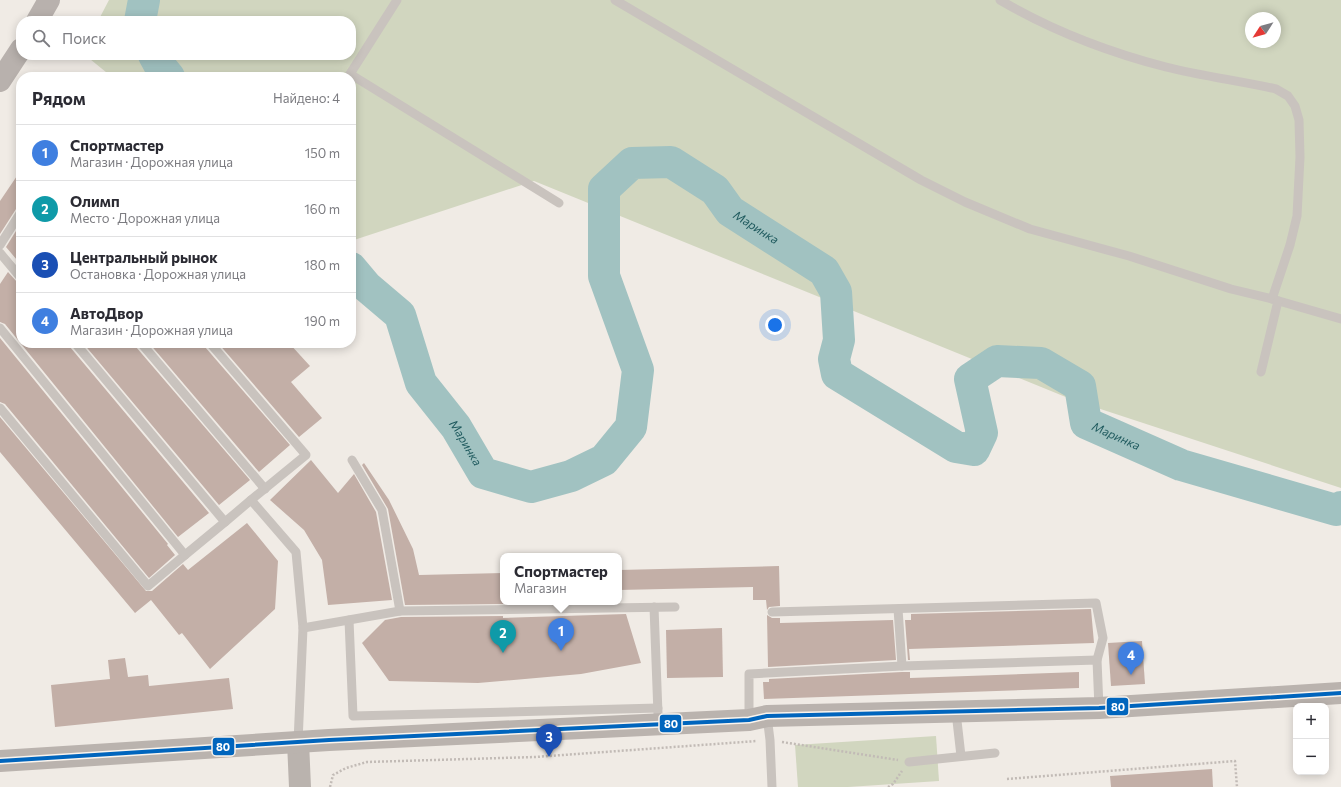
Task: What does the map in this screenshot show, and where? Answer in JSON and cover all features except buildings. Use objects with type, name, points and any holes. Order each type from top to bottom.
[{"type":"main road","points":[[40,16],[49,0]]},
{"type":"main road","points":[[0,81],[16,57]]},
{"type":"main road","points":[[0,761],[298,742],[658,716],[758,718],[1099,708],[1341,693]]},
{"type":"main road","points":[[298,742],[300,787]]},
{"type":"lane","points":[[351,72],[397,0]]},
{"type":"lane","points":[[615,0],[921,180],[965,202],[1030,229],[1122,254],[1231,289],[1341,319]]},
{"type":"lane","points":[[1000,0],[1045,25],[1113,50],[1166,67],[1276,88],[1288,96],[1295,106],[1299,120],[1299,192],[1297,216],[1275,300],[1260,372]]},
{"type":"lane","points":[[356,78],[559,203]]},
{"type":"lane","points":[[0,245],[16,220]]},
{"type":"lane","points":[[0,253],[16,272]]},
{"type":"lane","points":[[0,328],[16,348]]},
{"type":"lane","points":[[16,348],[185,555]]},
{"type":"lane","points":[[79,348],[225,522]]},
{"type":"lane","points":[[145,348],[265,489]]},
{"type":"lane","points":[[0,408],[148,586],[306,455],[214,348]]},
{"type":"lane","points":[[352,460],[382,510],[400,611]]},
{"type":"lane","points":[[251,500],[296,552],[303,628],[298,742]]},
{"type":"lane","points":[[772,612],[1096,603],[1103,638],[1097,660],[1099,708]]},
{"type":"lane","points":[[349,620],[353,716],[658,716],[654,607]]},
{"type":"lane","points":[[303,628],[400,611],[675,607]]},
{"type":"lane","points":[[898,609],[902,666]]},
{"type":"lane","points":[[772,787],[770,740],[758,718],[749,674],[902,666],[1097,660]]},
{"type":"lane","points":[[956,712],[961,756]]},
{"type":"lane","points":[[909,762],[995,753]]},
{"type":"path","points":[[330,787],[333,775],[346,768],[367,762],[535,757],[770,740],[909,762],[893,784],[888,787]]},
{"type":"path","points":[[1007,779],[1235,761],[1237,787]]},
{"type":"green space","points":[[109,0],[1341,0],[1341,488],[1073,400],[534,181],[356,239],[356,72],[106,72],[91,60],[356,60],[356,16],[101,16]]},
{"type":"green space","points":[[936,736],[939,781],[848,787],[798,787],[795,745]]},
{"type":"waterway","name":"Маринка","points":[[141,16],[144,0]]},
{"type":"waterway","name":"Маринка","points":[[157,60],[165,72]]},
{"type":"waterway","name":"Маринка","points":[[356,274],[367,287],[400,315],[421,383],[456,427],[483,473],[531,487],[571,476],[604,460],[631,427],[638,370],[604,276],[604,189],[632,163],[671,162],[715,190],[730,211],[824,271],[836,292],[839,340],[834,359],[837,374],[956,447],[974,450],[982,433],[970,379],[997,361],[1041,363],[1080,386],[1086,423],[1181,465],[1336,510],[1341,507]]},
{"type":"transit line","name":"80","points":[[0,761],[329,740],[749,720],[767,716],[1099,708],[1341,693]]},
{"type":"place","name":"Спортмастер","points":[[561,651]]},
{"type":"place","name":"Олимп","points":[[503,653]]},
{"type":"place","name":"АвтоДвор","points":[[1131,675]]},
{"type":"place","name":"Центральный рынок","points":[[549,757]]}]
